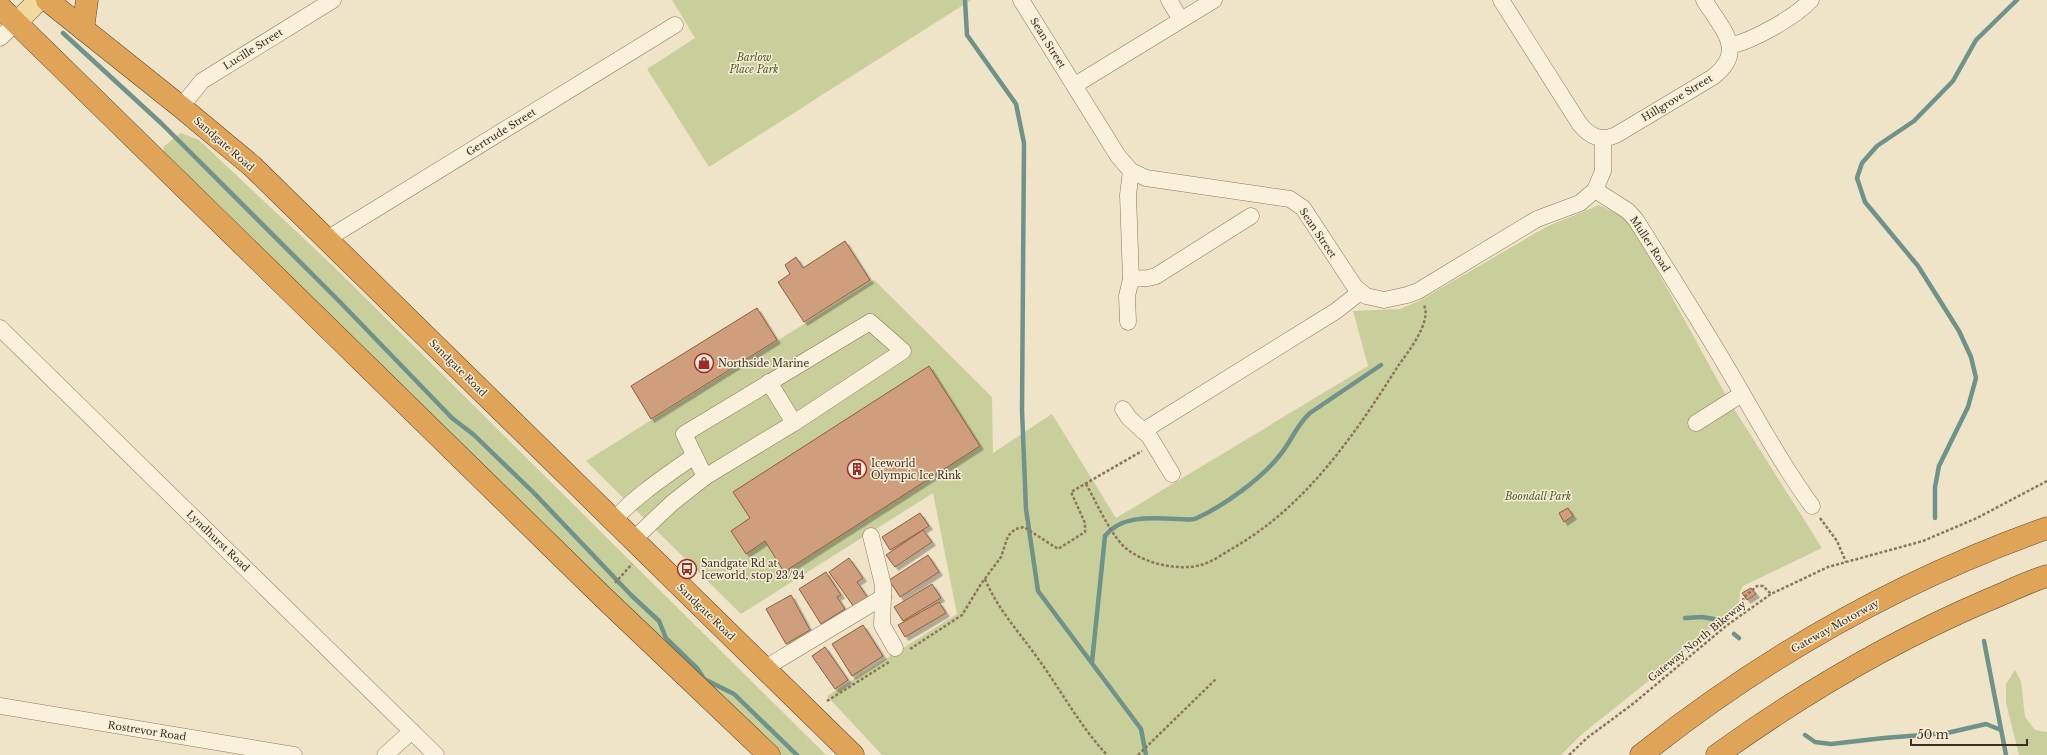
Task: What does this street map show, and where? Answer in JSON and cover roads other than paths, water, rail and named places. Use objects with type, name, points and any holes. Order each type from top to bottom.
[{"type":"highway","name":"Sandgate Road","points":[[47,0],[252,166],[613,521],[635,550],[765,668],[853,755]]},
{"type":"highway","points":[[83,29],[86,0]]},
{"type":"highway","points":[[0,7],[615,609],[769,755]]},
{"type":"highway","name":"Gateway Motorway","points":[[1641,755],[1731,688],[1817,634],[1901,590],[1973,557],[2047,528]]},
{"type":"highway","points":[[1718,755],[1756,727],[1829,680],[1893,645],[1959,612],[2047,576]]},
{"type":"main road","points":[[16,23],[39,0]]},
{"type":"street","name":"Lucille Street","points":[[181,107],[202,80],[333,0]]},
{"type":"street","name":"Sean Street","points":[[1021,0],[1118,156],[1131,171],[1146,178],[1290,199],[1303,208],[1350,280],[1360,292],[1374,299],[1384,300],[1418,291],[1548,214],[1580,203],[1595,190]]},
{"type":"street","points":[[1169,0],[1181,20]]},
{"type":"street","points":[[1075,85],[1214,0]]},
{"type":"street","points":[[1500,0],[1583,128],[1592,136],[1603,139],[1603,171],[1595,190]]},
{"type":"street","points":[[1704,0],[1730,46],[1756,37],[1806,6],[1811,0]]},
{"type":"street","points":[[0,38],[16,23]]},
{"type":"street","name":"Gertrude Street","points":[[327,239],[675,25]]},
{"type":"street","name":"Hillgrove Street","points":[[1603,139],[1616,135],[1713,78],[1720,72],[1730,58],[1730,46]]},
{"type":"street","points":[[1128,322],[1127,296],[1131,279],[1128,195],[1131,171]]},
{"type":"street","name":"Muller Road","points":[[1595,190],[1628,211],[1636,220],[1812,506]]},
{"type":"street","points":[[1131,279],[1156,276],[1251,216]]},
{"type":"street","points":[[1143,431],[1336,310],[1360,292]]},
{"type":"street","points":[[635,550],[667,507],[705,477],[794,423],[903,351],[870,322],[684,434],[705,477]]},
{"type":"street","name":"Lyndhurst Road","points":[[0,328],[436,755]]},
{"type":"street","points":[[770,382],[794,423]]},
{"type":"street","points":[[1696,424],[1742,394]]},
{"type":"street","points":[[1123,409],[1129,418],[1154,443],[1172,474]]},
{"type":"street","points":[[613,521],[643,492],[694,456]]},
{"type":"street","points":[[871,536],[883,585],[882,624],[896,654]]},
{"type":"street","points":[[765,668],[883,597]]},
{"type":"street","name":"Rostrevor Road","points":[[0,706],[294,755]]},
{"type":"street","points":[[385,755],[412,731]]},
{"type":"waterway","points":[[965,0],[967,35],[1016,104],[1024,143],[1022,410],[1026,509],[1038,591],[1141,729],[1146,755]]},
{"type":"waterway","points":[[1935,518],[1935,487],[1939,466],[1968,407],[1976,378],[1971,357],[1959,331],[1918,266],[1865,202],[1857,178],[1862,163],[1877,146],[1914,121],[1953,81],[1976,40],[2017,0]]},
{"type":"waterway","points":[[63,33],[162,124],[339,301],[452,418],[474,435],[534,493],[631,595],[659,621],[666,638],[697,668],[704,679],[734,694],[797,755]]},
{"type":"waterway","points":[[1092,662],[1105,536],[1120,524],[1139,519],[1195,519],[1231,499],[1253,482],[1272,464],[1284,450],[1305,417],[1381,365]]},
{"type":"waterway","points":[[1685,618],[1702,617],[1714,619]]},
{"type":"waterway","points":[[1734,634],[1739,638]]},
{"type":"waterway","points":[[1984,641],[2006,755]]},
{"type":"waterway","points":[[1805,735],[1815,742],[1831,744],[1947,733],[1986,724],[2001,730]]},
{"type":"place","name":"Northside Marine","points":[[704,363]]},
{"type":"place","name":"Iceworld Olympic Ice Rink","points":[[857,469]]},
{"type":"place","name":"Sandgate Rd at Iceworld, stop 23/24","points":[[687,569]]},
{"type":"park label","name":"Barlow Place Park","points":[[754,62]]},
{"type":"park label","name":"Boondall Park","points":[[1538,496]]}]
